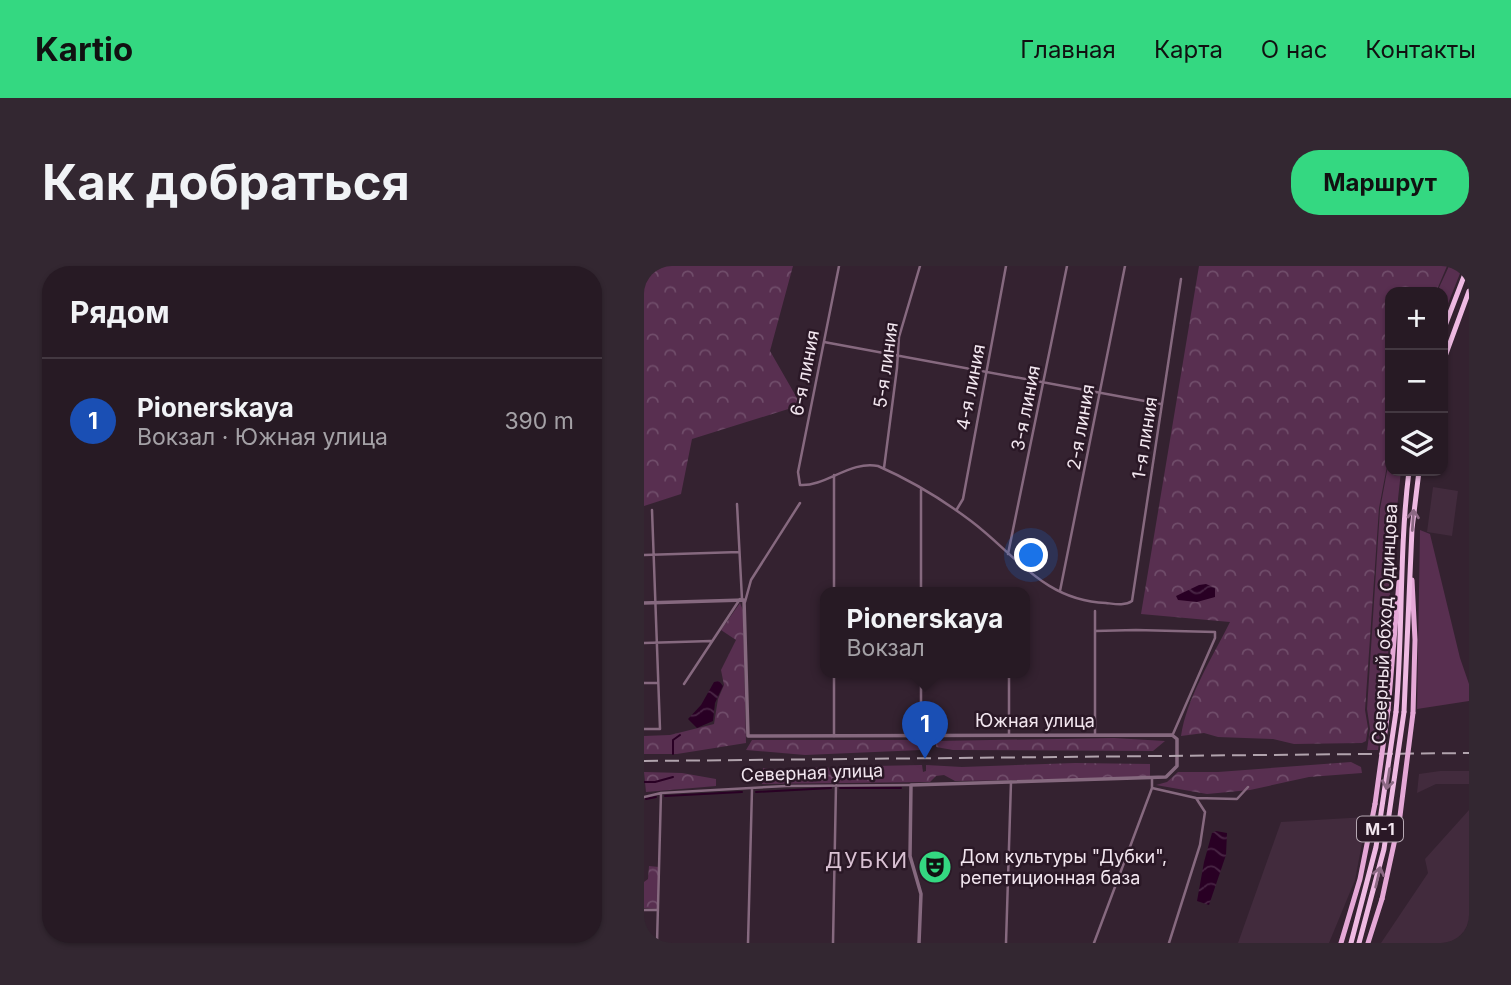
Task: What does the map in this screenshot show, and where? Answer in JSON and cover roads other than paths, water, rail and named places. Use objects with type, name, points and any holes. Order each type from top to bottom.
[{"type":"highway","points":[[1448,318],[1468,266]]},
{"type":"highway","points":[[1447,350],[1469,291]]},
{"type":"highway","name":"Северный обход Одинцова","points":[[1351,943],[1378,836],[1396,712],[1401,654],[1401,569],[1409,476]]},
{"type":"highway","name":"Северный обход Одинцова","points":[[1359,943],[1384,849],[1405,712],[1412,528],[1418,476]]},
{"type":"main road","points":[[1341,943],[1360,879],[1374,812],[1388,710],[1401,569]]},
{"type":"main road","points":[[1345,930],[1353,941],[1369,940],[1382,898],[1399,816],[1413,713],[1415,651],[1411,569]]},
{"type":"street","name":"6-я линия","points":[[834,475],[814,484],[800,485],[798,472],[839,266]]},
{"type":"street","name":"5-я линия","points":[[884,468],[902,323],[919,266]]},
{"type":"street","name":"4-я линия","points":[[956,510],[964,499],[1006,266]]},
{"type":"street","name":"3-я линия","points":[[1008,555],[1067,266]]},
{"type":"street","name":"2-я линия","points":[[1060,592],[1125,266]]},
{"type":"street","name":"1-я линия","points":[[1060,592],[1095,603],[1127,604],[1132,601],[1181,279]]},
{"type":"street","points":[[824,342],[1163,404]]},
{"type":"street","points":[[834,587],[834,475],[871,464],[884,468],[956,510],[1039,580],[1060,592]]},
{"type":"street","points":[[921,490],[921,587]]},
{"type":"street","points":[[684,684],[711,641],[743,600],[751,580],[800,503]]},
{"type":"street","points":[[737,504],[743,600]]},
{"type":"street","points":[[644,729],[660,729],[652,510]]},
{"type":"street","points":[[644,555],[739,552]]},
{"type":"street","points":[[644,603],[743,600]]},
{"type":"street","name":"Южная улица","points":[[743,600],[748,736],[1172,735]]},
{"type":"street","points":[[1095,611],[1095,735]]},
{"type":"street","points":[[1094,943],[1152,788],[1152,779],[1171,774],[1177,766],[1178,741],[1172,735],[1215,638],[1215,632],[1095,631]]},
{"type":"street","points":[[644,643],[711,641]]},
{"type":"street","points":[[834,678],[834,737]]},
{"type":"street","points":[[921,678],[921,736]]},
{"type":"street","points":[[1009,678],[1009,735]]},
{"type":"street","points":[[644,683],[658,683]]},
{"type":"street","name":"Северная улица","points":[[644,797],[660,793],[836,785],[1152,779]]},
{"type":"street","points":[[1006,943],[1011,782]]},
{"type":"street","points":[[833,943],[836,785]]},
{"type":"street","points":[[911,785],[910,856],[921,894],[919,943]]},
{"type":"street","points":[[1152,788],[1196,798],[1237,799],[1248,787]]},
{"type":"street","points":[[748,943],[752,788]]},
{"type":"street","points":[[657,943],[660,793]]},
{"type":"street","points":[[1169,943],[1200,845],[1205,812],[1196,798]]},
{"type":"street","points":[[644,910],[659,910]]},
{"type":"water","points":[[1206,584],[1215,588],[1215,597],[1197,602],[1178,600],[1176,596],[1199,585]]},
{"type":"water","points":[[719,681],[723,686],[715,703],[713,721],[697,728],[688,719],[701,705],[714,682]]},
{"type":"water","points":[[1212,833],[1227,833],[1226,855],[1209,905],[1197,901],[1204,862]]},
{"type":"waterway","points":[[673,754],[673,740],[680,735]]},
{"type":"waterway","points":[[644,782],[673,777]]},
{"type":"waterway","points":[[756,792],[831,788]]},
{"type":"waterway","points":[[840,788],[901,788]]},
{"type":"waterway","points":[[665,796],[742,792]]},
{"type":"waterway","points":[[646,799],[656,797]]},
{"type":"railway","points":[[644,761],[1469,753]]},
{"type":"place","name":"Pionerskaya","points":[[925,759]]},
{"type":"place","name":"Дом культуры \"Дубки\", репетиционная база","points":[[935,867]]},
{"type":"district","name":"ДУБКИ","points":[[867,861]]}]
